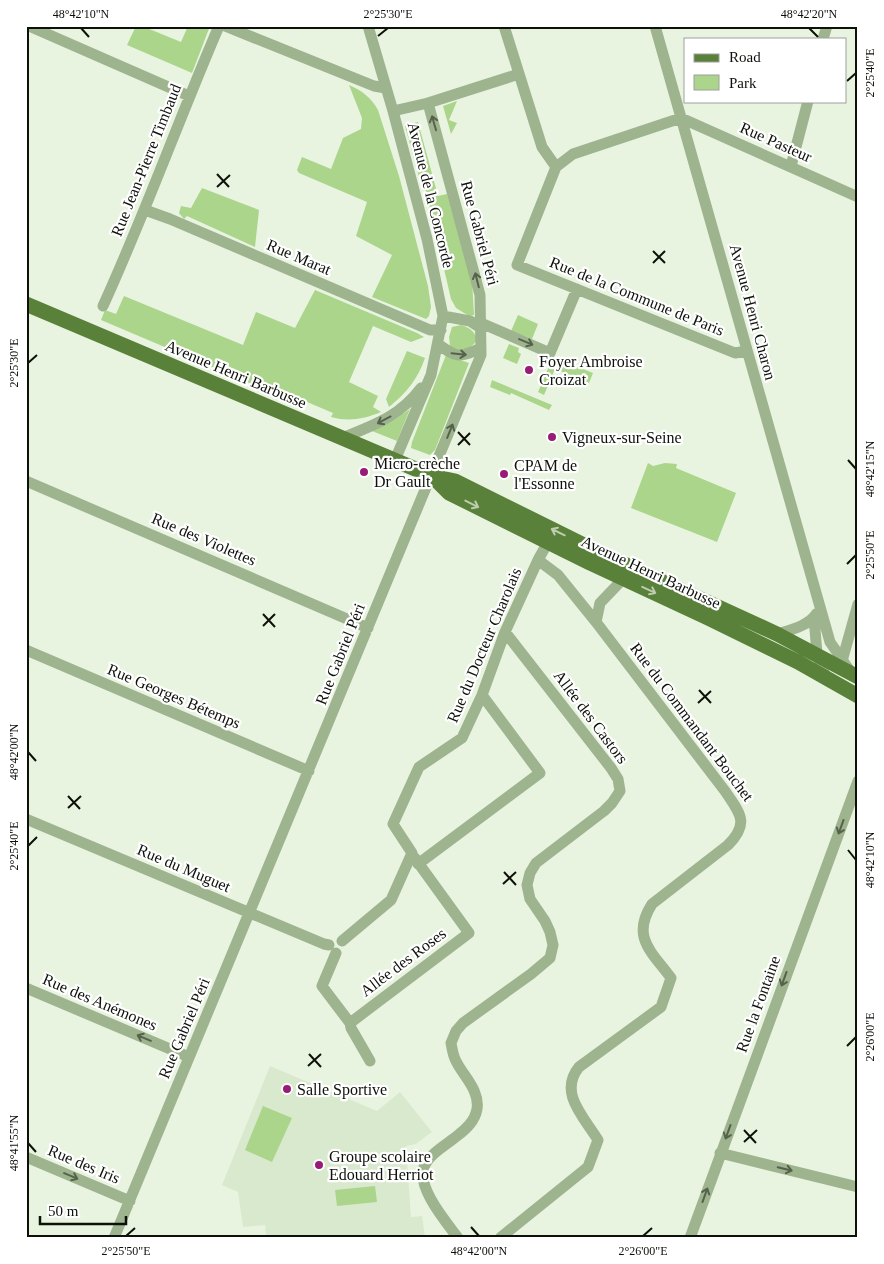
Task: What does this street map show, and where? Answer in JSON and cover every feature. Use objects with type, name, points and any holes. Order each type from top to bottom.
[{"type":"main road","name":"Avenue Henri Barbusse","points":[[26,304],[432,476],[455,481],[596,551],[817,654],[855,682]]},
{"type":"main road","name":"Avenue Henri Barbusse","points":[[432,476],[449,493],[798,662],[826,678],[855,682]]},
{"type":"street","points":[[29,26],[188,96]]},
{"type":"street","name":"Rue Jean-Pierre Timbaud","points":[[103,306],[145,210],[188,96],[219,26]]},
{"type":"street","points":[[225,26],[374,86],[386,88]]},
{"type":"street","name":"Avenue de la Concorde","points":[[368,26],[427,239],[443,316],[430,375],[395,460]]},
{"type":"street","points":[[504,26],[542,147],[556,167],[572,154],[681,118]]},
{"type":"street","name":"Avenue Henri Charon","points":[[655,26],[711,220],[817,612],[830,642],[855,682],[858,703]]},
{"type":"street","points":[[393,112],[519,74]]},
{"type":"street","points":[[791,166],[808,102]]},
{"type":"street","name":"Rue Gabriel Péri","points":[[114,1238],[481,355],[480,295],[428,103]]},
{"type":"street","name":"Rue Pasteur","points":[[681,118],[858,197]]},
{"type":"street","name":"Rue de la Commune de Paris","points":[[556,167],[516,264],[735,353],[746,351]]},
{"type":"street","name":"Rue Marat","points":[[145,210],[430,330],[441,330]]},
{"type":"street","points":[[443,316],[470,321],[550,353],[577,289]]},
{"type":"street","points":[[438,344],[451,354],[464,356],[481,348]]},
{"type":"street","name":"Avenue de la Concorde","points":[[342,438],[381,422],[399,412],[413,398],[430,375]]},
{"type":"street","name":"Rue des Violettes","points":[[26,481],[368,628]]},
{"type":"street","name":"Rue du Docteur Charolais","points":[[415,858],[393,824],[419,767],[462,738],[482,695],[505,632],[548,542]]},
{"type":"street","points":[[538,560],[558,575],[596,622]]},
{"type":"street","points":[[596,622],[600,603],[624,578]]},
{"type":"street","points":[[842,662],[858,604]]},
{"type":"street","points":[[777,634],[796,628],[817,612]]},
{"type":"street","name":"Avenue Henri Charon","points":[[817,612],[817,654],[826,678]]},
{"type":"street","name":"Rue du Commandant Bouchet","points":[[500,1238],[588,1167],[598,1140],[572,1100],[570,1090],[574,1074],[579,1067],[661,1007],[671,978],[647,945],[643,934],[646,914],[652,904],[728,845],[734,839],[741,823],[741,814],[725,791],[596,622]]},
{"type":"street","name":"Allée des Castors","points":[[458,1238],[426,1191],[423,1180],[424,1168],[433,1155],[472,1122],[477,1108],[476,1095],[456,1061],[450,1043],[456,1031],[463,1023],[550,958],[553,945],[550,932],[530,898],[527,885],[530,873],[536,863],[604,811],[620,791],[618,779],[611,768],[505,632]]},
{"type":"street","points":[[751,640],[796,653],[817,654],[830,642]]},
{"type":"street","name":"Rue Georges Bétemps","points":[[26,650],[309,771]]},
{"type":"street","points":[[370,1061],[350,1023],[322,986],[333,949],[340,952],[343,948],[342,941],[391,900],[415,858],[540,773],[482,695]]},
{"type":"street","name":"Rue la Fontaine","points":[[690,1238],[858,781]]},
{"type":"street","name":"Rue du Muguet","points":[[26,819],[333,949]]},
{"type":"street","name":"Allée des Roses","points":[[350,1023],[469,933],[415,858]]},
{"type":"street","name":"Rue des Anémones","points":[[26,988],[189,1057]]},
{"type":"street","points":[[720,1153],[858,1187]]},
{"type":"street","name":"Rue des Iris","points":[[26,1158],[130,1201]]},
{"type":"shaded area","name":"Groupe scolaire Edouard Herriot","points":[[270,1066],[377,1111],[400,1092],[432,1132],[416,1144],[406,1146],[411,1217],[422,1216],[425,1238],[266,1238],[265,1225],[243,1227],[238,1192],[222,1185]]},
{"type":"green space","points":[[136,26],[142,26],[181,42],[188,26],[210,26],[192,73],[127,45]]},
{"type":"green space","points":[[349,85],[366,95],[378,110],[399,176],[428,286],[431,307],[429,316],[426,319],[372,297],[392,255],[356,236],[367,202],[299,173],[297,170],[302,157],[331,169],[343,138],[361,129],[362,118]]},
{"type":"green space","points":[[457,101],[449,120],[457,123],[451,134],[443,106]]},
{"type":"green space","points":[[418,122],[438,196],[447,194],[472,280],[474,315],[469,316],[456,308],[451,299],[426,191],[423,191],[405,126]]},
{"type":"green space","points":[[202,188],[259,210],[255,247],[187,216],[184,219],[179,213],[181,206],[191,208]]},
{"type":"green space","points":[[315,290],[424,337],[411,342],[373,326],[349,382],[378,396],[373,407],[381,412],[356,419],[331,417],[333,413],[300,399],[297,403],[101,320],[105,310],[116,314],[124,296],[243,345],[256,312],[295,328]]},
{"type":"green space","points":[[518,315],[538,324],[532,339],[511,331]]},
{"type":"green space","points":[[461,325],[471,330],[477,340],[464,351],[456,350],[450,346],[449,337],[452,327]]},
{"type":"green space","points":[[509,344],[519,348],[518,352],[521,354],[517,364],[503,358]]},
{"type":"green space","points":[[407,351],[425,358],[419,373],[411,385],[389,407],[386,399]]},
{"type":"green space","points":[[446,355],[469,363],[435,450],[430,455],[411,448]]},
{"type":"green space","points":[[553,357],[593,373],[589,383],[555,369],[544,395],[538,392]]},
{"type":"green space","points":[[492,380],[552,405],[549,410],[511,393],[510,395],[490,387]]},
{"type":"green space","points":[[410,409],[397,441],[372,431],[391,422]]},
{"type":"green space","points":[[648,463],[653,466],[665,463],[677,464],[676,468],[736,493],[717,542],[631,508]]},
{"type":"green space","points":[[263,1106],[292,1118],[272,1162],[245,1150]]},
{"type":"green space","points":[[375,1186],[377,1202],[337,1206],[335,1190]]},
{"type":"place","name":"Foyer Ambroise Croizat","points":[[529,370]]},
{"type":"place","name":"Vigneux-sur-Seine","points":[[552,437]]},
{"type":"place","name":"Micro-crèche Dr Gault","points":[[364,472]]},
{"type":"place","name":"CPAM de l'Essonne","points":[[504,474]]},
{"type":"place","name":"Salle Sportive","points":[[287,1089]]},
{"type":"place","name":"Groupe scolaire Edouard Herriot","points":[[319,1165]]}]
